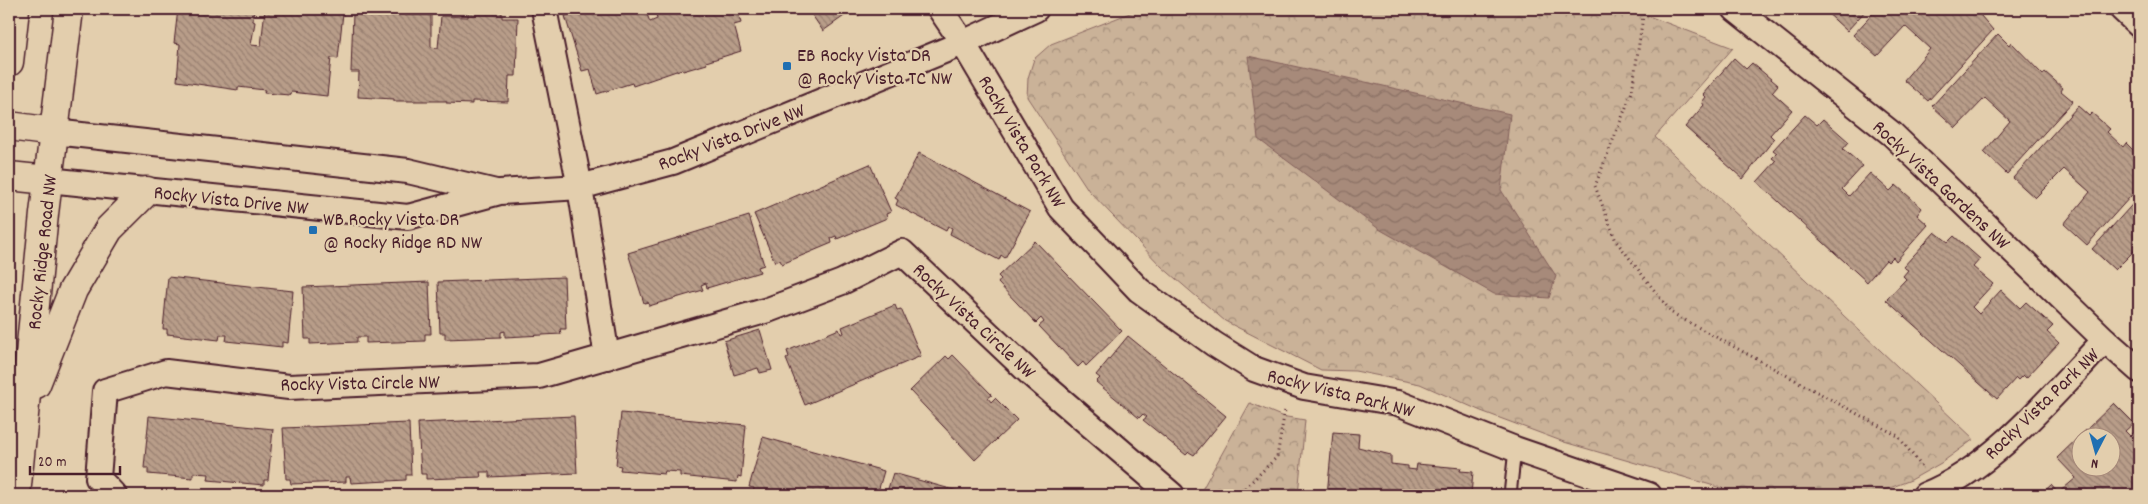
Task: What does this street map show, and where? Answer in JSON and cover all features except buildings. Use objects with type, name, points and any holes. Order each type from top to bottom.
[{"type":"street","points":[[9,62],[16,9]]},
{"type":"street","name":"Rocky Ridge Road NW","points":[[16,495],[48,180],[69,9]]},
{"type":"street","points":[[544,9],[580,187],[608,357]]},
{"type":"street","name":"Rocky Vista Park NW","points":[[940,9],[963,43],[1062,208],[1139,290],[1254,370],[1304,387],[1398,403],[1515,449],[1649,495]]},
{"type":"street","name":"Rocky Vista Drive NW","points":[[48,180],[408,217],[500,192],[580,187],[673,162],[963,43],[1036,9]]},
{"type":"street","name":"Rocky Vista Gardens NW","points":[[1735,9],[1892,134],[2105,340],[2139,370]]},
{"type":"street","points":[[2122,9],[2139,24]]},
{"type":"street","points":[[9,126],[54,132]]},
{"type":"street","name":"Rocky Vista Drive NW","points":[[54,132],[408,171],[500,192]]},
{"type":"street","points":[[9,176],[48,180]]},
{"type":"street","points":[[24,416],[73,290],[109,229],[147,191]]},
{"type":"street","name":"Rocky Vista Circle NW","points":[[114,495],[98,478],[105,391],[166,372],[289,387],[539,376],[768,310],[842,282],[902,252],[1032,375],[1172,495]]},
{"type":"street","name":"Rocky Vista Park NW","points":[[1932,492],[2000,448],[2105,340]]},
{"type":"lane","points":[[1510,495],[1515,449]]},
{"type":"path","points":[[1644,9],[1632,92],[1594,186],[1616,241],[1672,313],[1898,436],[1932,492]]},
{"type":"path","points":[[1238,495],[1277,457],[1285,410],[1292,409]]},
{"type":"green space","points":[[1140,9],[1630,9],[1733,48],[1655,137],[1974,439],[1941,463],[1911,480],[1871,495],[1745,495],[1564,442],[1481,411],[1420,384],[1355,371],[1321,370],[1225,321],[1162,267],[1089,191],[1027,97],[1028,78],[1034,59],[1051,44]]},
{"type":"green space","points":[[1250,403],[1281,416],[1305,420],[1298,495],[1199,495]]},
{"type":"water","points":[[1248,56],[1510,114],[1501,190],[1556,276],[1549,298],[1494,294],[1379,229],[1258,139]]},
{"type":"place","name":"EB Rocky Vista DR @ Rocky Vista TC NW","points":[[787,66]]},
{"type":"place","name":"WB Rocky Vista DR @ Rocky Ridge RD NW","points":[[313,230]]}]
